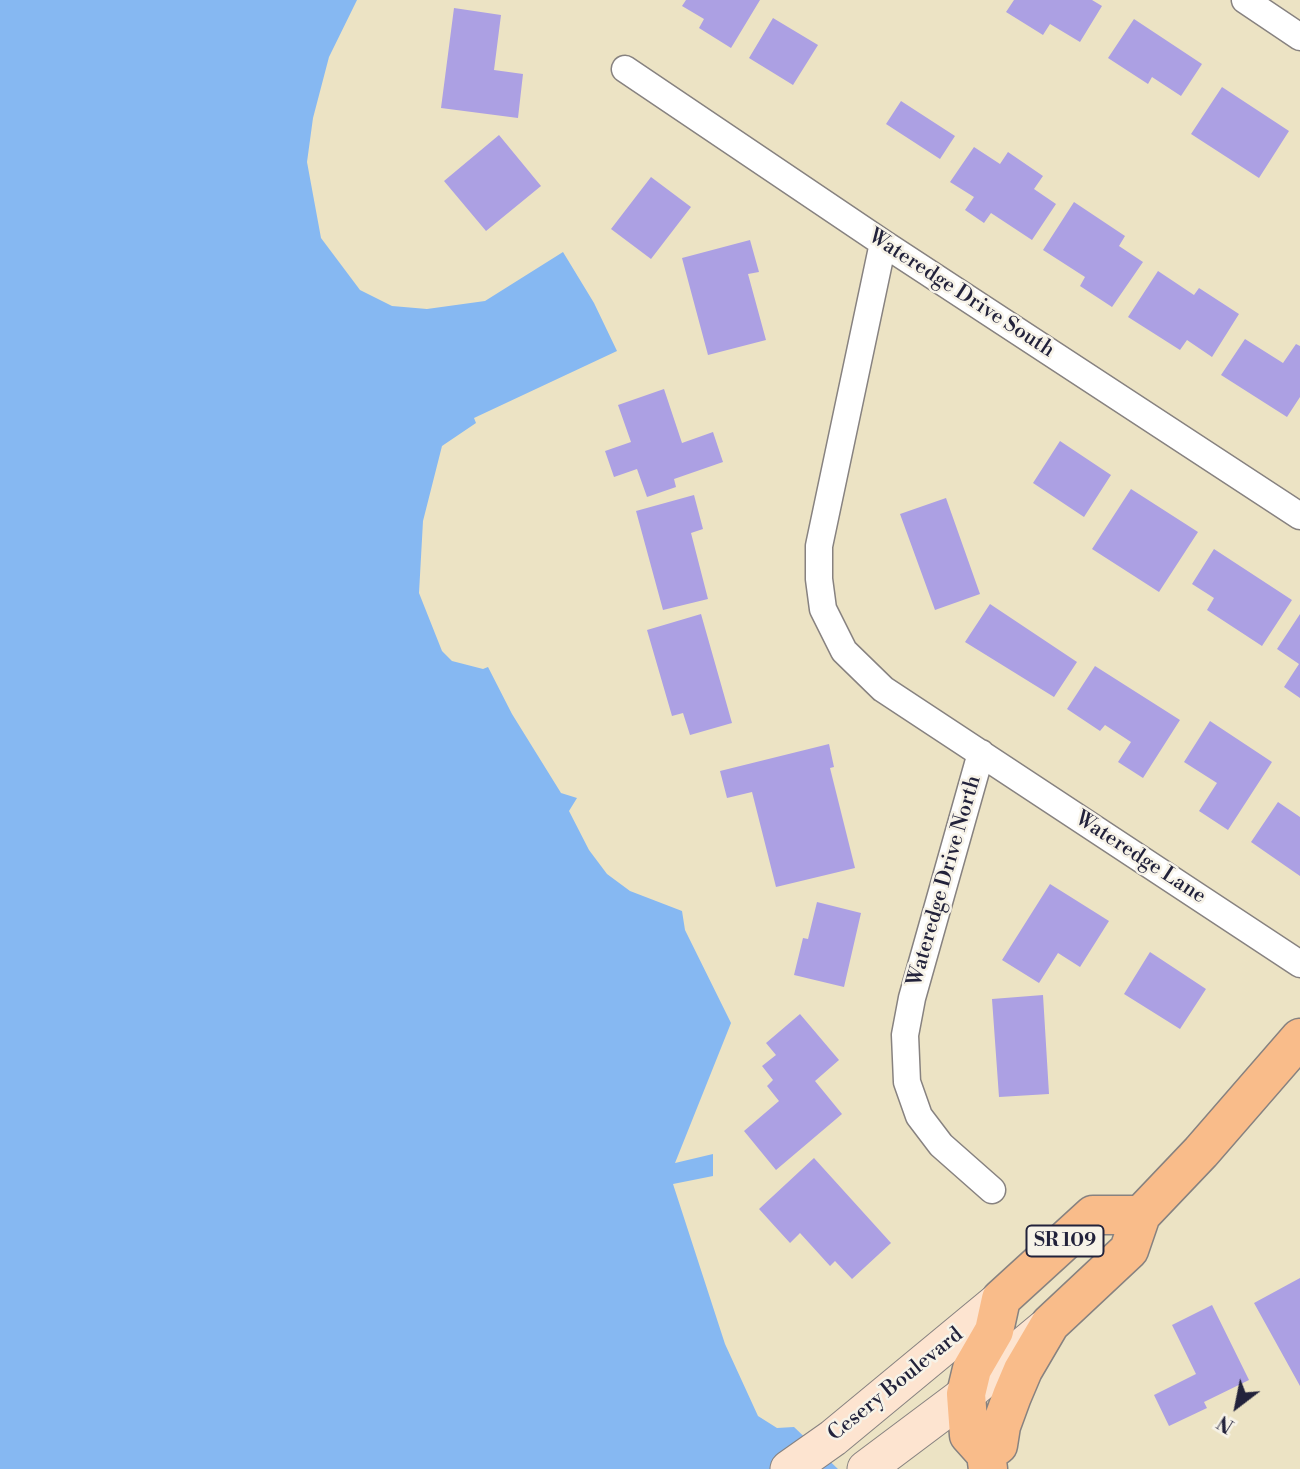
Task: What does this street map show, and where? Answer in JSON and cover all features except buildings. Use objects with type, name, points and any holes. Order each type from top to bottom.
[{"type":"main road","name":"SR 109","points":[[866,1469],[965,1394],[1050,1324],[1129,1250],[1140,1215],[1201,1153],[1300,1038]]},
{"type":"main road","name":"SR 109","points":[[1001,1299],[1093,1215],[1140,1215]]},
{"type":"main road","points":[[1001,1299],[994,1331],[972,1369],[965,1394],[969,1435],[987,1462],[998,1445],[1001,1426],[1023,1370],[1050,1324]]},
{"type":"main road","name":"Cesery Boulevard","points":[[789,1469],[832,1438],[1001,1299]]},
{"type":"street","points":[[1245,0],[1300,37]]},
{"type":"street","name":"Wateredge Drive South","points":[[625,69],[883,243],[1300,516]]},
{"type":"street","name":"Wateredge Drive North","points":[[883,243],[819,546],[819,579],[823,609],[844,651],[860,669],[883,689],[981,753],[912,998],[905,1035],[907,1082],[919,1116],[941,1145],[992,1190]]},
{"type":"street","name":"Wateredge Lane","points":[[981,753],[1300,964]]},
{"type":"water","points":[[0,0],[357,0],[329,57],[313,118],[307,162],[321,238],[360,290],[392,306],[427,309],[485,301],[563,252],[594,303],[617,351],[474,418],[476,423],[442,446],[423,521],[419,593],[442,651],[452,661],[483,669],[488,667],[512,714],[561,793],[577,798],[569,811],[589,850],[607,874],[630,891],[682,911],[685,930],[731,1023],[675,1163],[713,1154],[713,1176],[673,1184],[725,1344],[758,1416],[777,1428],[794,1427],[838,1469],[0,1469]]}]
